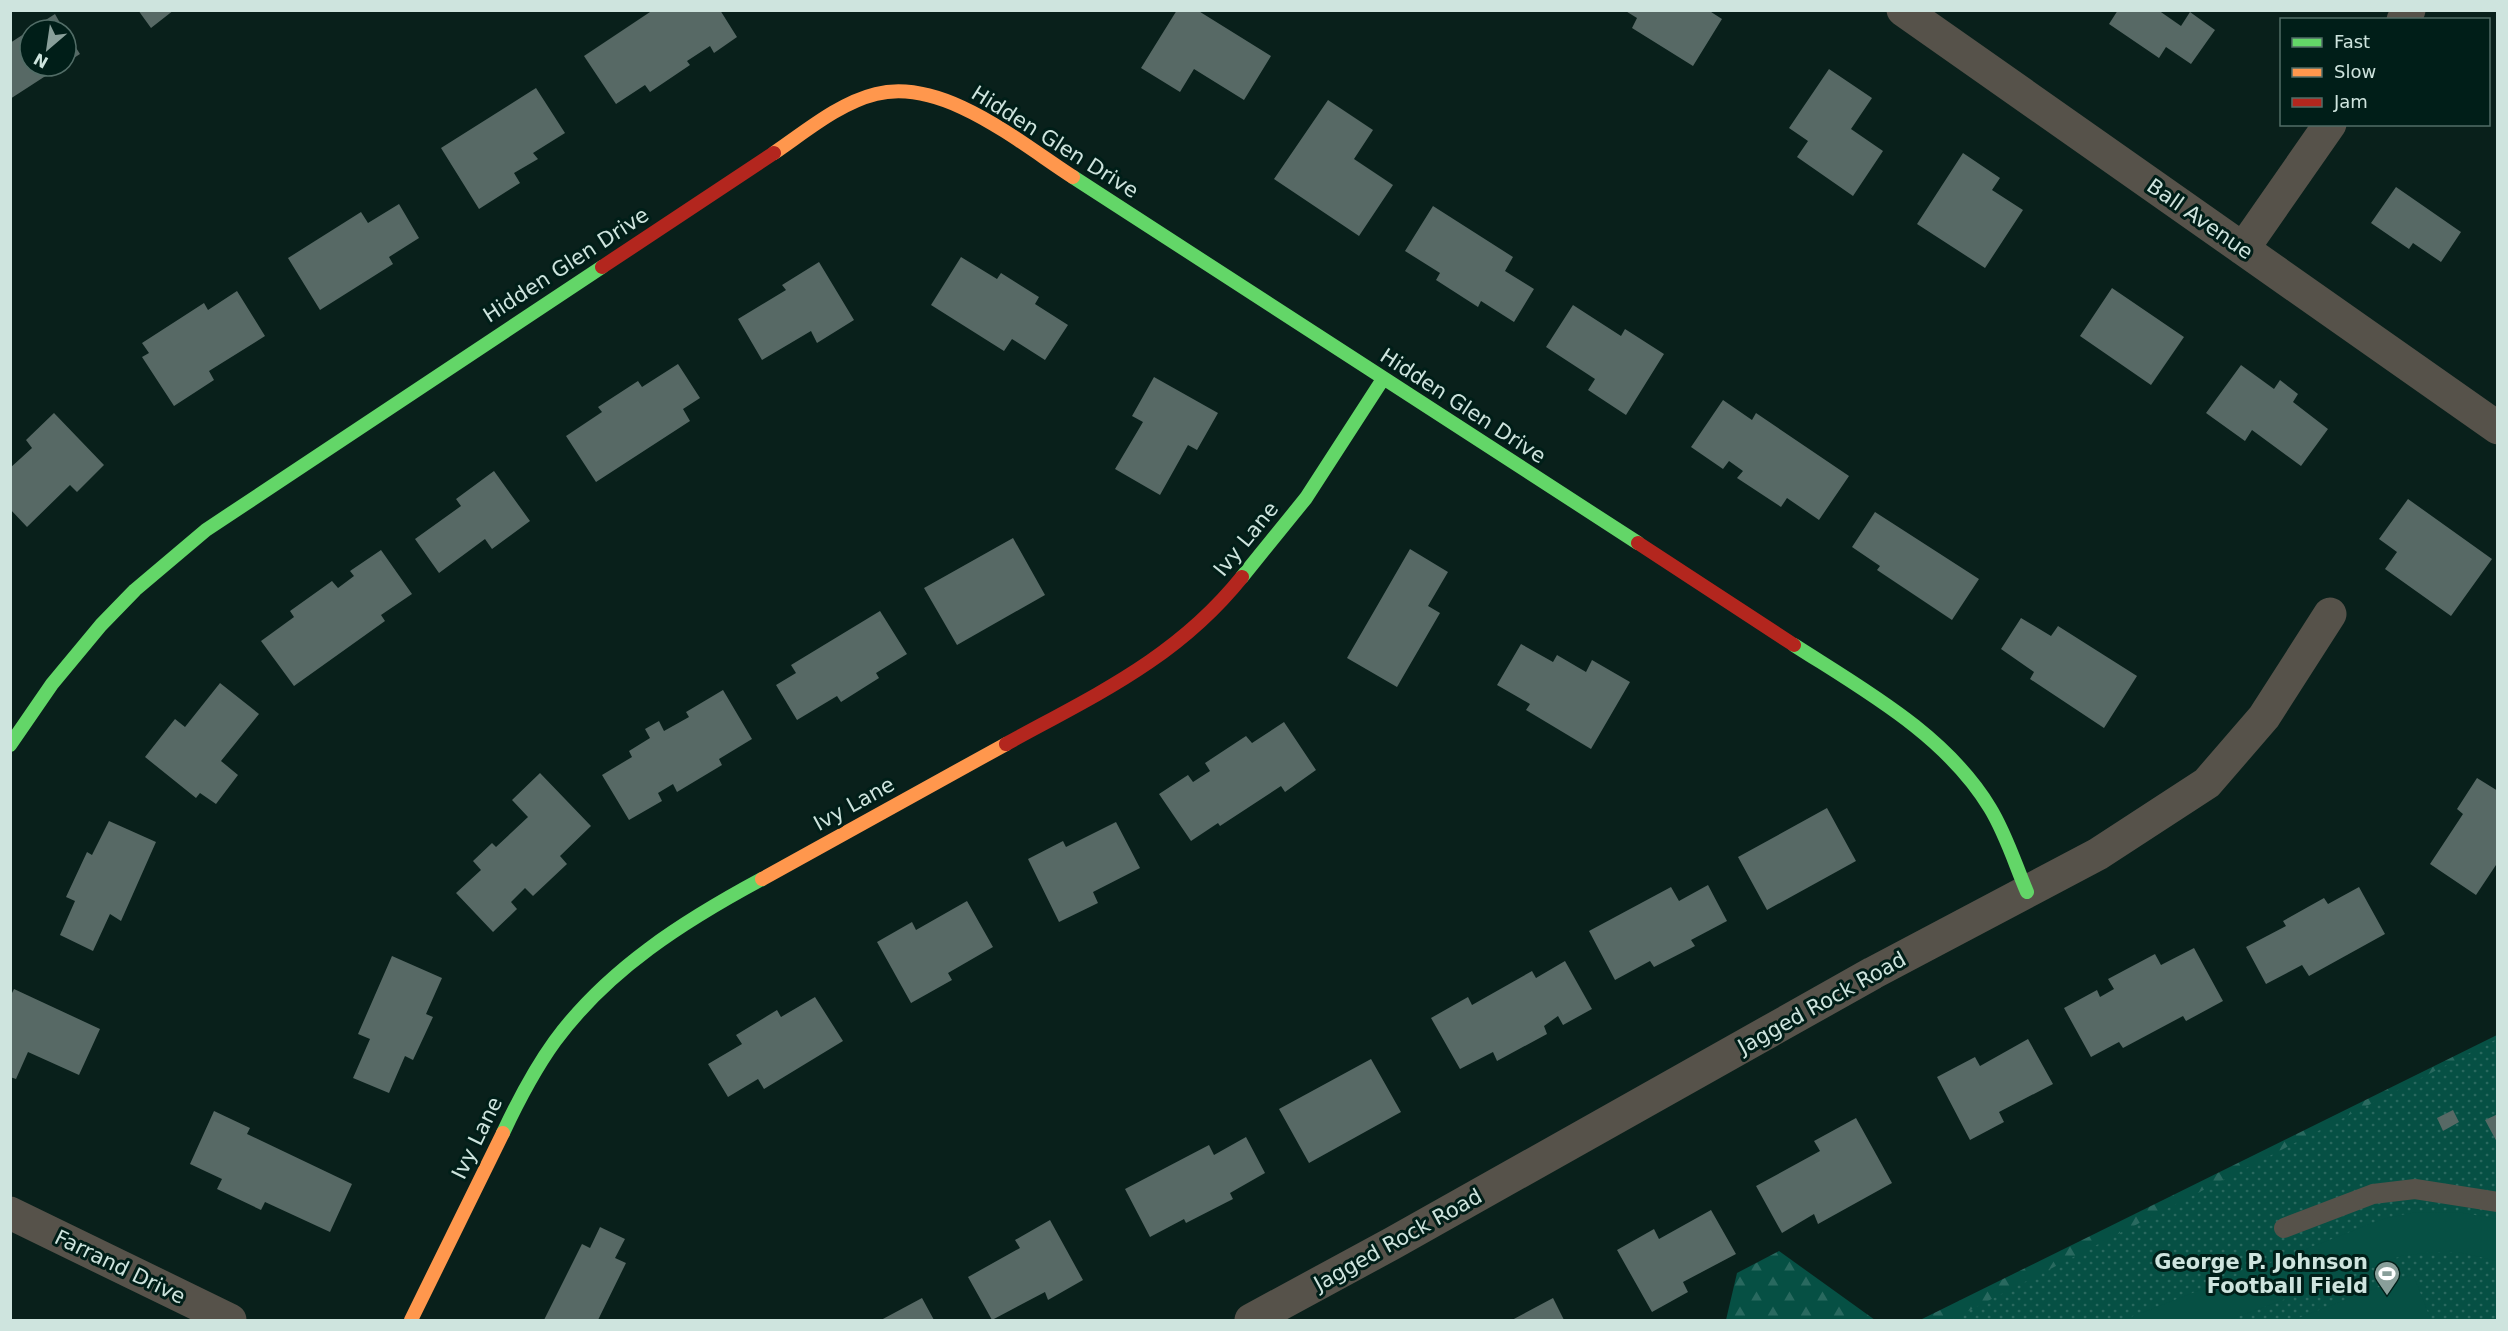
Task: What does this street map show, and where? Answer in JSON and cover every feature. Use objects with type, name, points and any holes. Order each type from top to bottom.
[{"type":"street","name":"Ball Avenue","points":[[1903,10],[2498,428]]},
{"type":"street","name":"Hidden Glen Drive","points":[[10,746],[23,724],[71,660],[134,592],[206,530],[770,155],[863,98],[889,92],[916,92],[933,95],[966,108],[1814,657],[1918,728],[1957,765],[1990,807],[2027,892]]},
{"type":"street","points":[[2243,249],[2329,126]]},
{"type":"street","name":"Ivy Lane","points":[[411,1320],[526,1086],[555,1041],[590,1000],[642,952],[696,915],[1140,670],[1190,633],[1222,602],[1306,498],[1383,379]]},
{"type":"street","name":"Jagged Rock Road","points":[[1251,1320],[1873,974],[2098,854],[2207,783],[2264,717],[2330,614]]},
{"type":"street","name":"Farrand Drive","points":[[10,1213],[231,1320]]},
{"type":"lane","points":[[2284,1228],[2373,1194],[2415,1189],[2498,1202]]},
{"type":"green space","points":[[2497,1035],[2497,1104],[2018,1320],[1920,1320]]},
{"type":"green space","points":[[2497,1039],[2497,1320],[1951,1320]]},
{"type":"green space","points":[[2458,1212],[2497,1219],[2497,1261],[2458,1252],[2401,1256],[2229,1320],[2123,1320],[2383,1219],[2411,1213]]},
{"type":"green space","points":[[1779,1251],[1875,1320],[1726,1320],[1737,1273]]},
{"type":"green space","name":"George P. Johnson Football Field","points":[[2413,1274],[2431,1320],[2293,1320]]},
{"type":"building","points":[[138,10],[174,10],[151,28]]},
{"type":"building","points":[[653,10],[720,10],[737,37],[714,53],[710,46],[687,61],[690,65],[650,92],[645,85],[616,104],[584,56]]},
{"type":"building","points":[[1177,10],[1197,10],[1271,56],[1244,100],[1194,69],[1180,92],[1141,68]]},
{"type":"building","points":[[1624,10],[1708,10],[1722,19],[1693,66],[1632,28],[1637,18]]},
{"type":"building","points":[[2118,10],[2158,10],[2181,26],[2190,12],[2215,30],[2191,64],[2166,47],[2159,58],[2109,24]]},
{"type":"building","points":[[18,38],[18,78],[42,78],[10,99],[10,43]]},
{"type":"building","points":[[1829,69],[1872,98],[1851,129],[1883,151],[1853,196],[1797,157],[1808,141],[1789,128]]},
{"type":"building","points":[[536,88],[565,133],[533,153],[538,159],[514,173],[520,183],[479,209],[441,148]]},
{"type":"building","points":[[1328,100],[1373,130],[1354,159],[1393,185],[1359,236],[1274,179]]},
{"type":"building","points":[[1963,153],[2000,178],[1992,190],[2023,210],[1985,268],[1917,224]]},
{"type":"building","points":[[2396,187],[2461,232],[2441,262],[2413,243],[2409,249],[2371,223]]},
{"type":"building","points":[[399,204],[419,238],[389,257],[393,264],[320,310],[288,258],[361,212],[368,223]]},
{"type":"building","points":[[1433,206],[1513,257],[1505,271],[1534,289],[1514,322],[1481,301],[1478,307],[1436,280],[1440,273],[1405,251]]},
{"type":"building","points":[[961,257],[997,279],[1001,273],[1039,297],[1035,304],[1068,325],[1045,360],[1012,339],[1004,351],[931,305]]},
{"type":"building","points":[[819,262],[854,320],[817,343],[811,331],[762,360],[738,319],[786,290],[782,285]]},
{"type":"building","points":[[2112,288],[2184,337],[2151,385],[2080,336]]},
{"type":"building","points":[[237,291],[265,336],[209,371],[214,380],[174,406],[142,357],[149,353],[142,343],[204,303],[208,310]]},
{"type":"building","points":[[1573,305],[1621,336],[1625,329],[1664,354],[1626,415],[1588,390],[1595,379],[1546,347]]},
{"type":"building","points":[[678,364],[700,398],[683,409],[690,421],[596,482],[566,436],[602,412],[598,407],[638,381],[642,387]]},
{"type":"building","points":[[2241,365],[2274,389],[2280,380],[2298,394],[2293,402],[2328,429],[2301,466],[2252,430],[2245,441],[2206,413]]},
{"type":"building","points":[[1154,377],[1218,413],[1197,450],[1188,445],[1160,495],[1115,469],[1143,422],[1132,416]]},
{"type":"building","points":[[1723,400],[1752,420],[1756,413],[1849,476],[1819,520],[1787,498],[1781,507],[1737,478],[1743,471],[1729,461],[1723,469],[1691,447]]},
{"type":"building","points":[[54,413],[104,465],[77,492],[70,485],[27,527],[10,509],[10,468],[32,448],[26,440]]},
{"type":"building","points":[[494,471],[530,521],[492,549],[485,539],[439,573],[415,539],[461,506],[456,499]]},
{"type":"building","points":[[2408,499],[2492,559],[2451,616],[2385,569],[2397,552],[2379,539]]},
{"type":"building","points":[[1875,512],[1979,579],[1952,620],[1877,570],[1880,566],[1852,547]]},
{"type":"building","points":[[1013,538],[1045,595],[957,645],[924,588]]},
{"type":"building","points":[[1410,549],[1448,572],[1428,606],[1440,613],[1397,687],[1347,658]]},
{"type":"building","points":[[381,550],[412,594],[381,615],[385,621],[294,686],[261,641],[294,617],[290,611],[332,581],[338,588],[354,576],[350,571]]},
{"type":"building","points":[[880,611],[907,654],[876,673],[879,678],[841,702],[837,696],[797,720],[776,685],[796,673],[791,665]]},
{"type":"building","points":[[2021,618],[2051,636],[2058,626],[2137,676],[2104,728],[2030,679],[2034,672],[2001,649]]},
{"type":"building","points":[[1521,644],[1553,662],[1557,655],[1586,672],[1592,660],[1630,682],[1591,749],[1526,710],[1530,704],[1497,685]]},
{"type":"building","points":[[220,683],[259,714],[221,761],[238,775],[216,804],[200,793],[196,798],[145,757],[175,719],[185,727]]},
{"type":"building","points":[[723,690],[752,739],[719,759],[722,765],[677,792],[673,784],[658,793],[662,801],[629,820],[602,775],[632,757],[629,751],[650,738],[645,729],[659,721],[664,731],[689,717],[686,712]]},
{"type":"building","points":[[1284,722],[1316,770],[1285,792],[1281,786],[1220,826],[1218,823],[1191,841],[1159,794],[1188,775],[1193,782],[1210,771],[1205,763],[1246,736],[1252,743]]},
{"type":"building","points":[[540,773],[591,826],[560,856],[567,864],[533,896],[525,888],[511,902],[517,909],[493,932],[456,893],[481,870],[473,861],[492,843],[496,847],[528,817],[512,800]]},
{"type":"building","points":[[2477,778],[2498,791],[2498,862],[2476,895],[2430,864],[2463,814],[2457,809]]},
{"type":"building","points":[[1827,808],[1856,861],[1767,910],[1738,857]]},
{"type":"building","points":[[109,821],[156,842],[121,921],[110,914],[93,951],[60,935],[75,901],[66,897],[87,852],[92,855]]},
{"type":"building","points":[[1116,822],[1140,868],[1093,892],[1098,903],[1059,922],[1028,859],[1063,841],[1066,847]]},
{"type":"building","points":[[1708,885],[1727,921],[1691,940],[1695,946],[1654,967],[1650,961],[1615,980],[1589,931],[1671,887],[1679,901]]},
{"type":"building","points":[[2359,887],[2385,934],[2309,976],[2302,965],[2266,984],[2246,947],[2286,926],[2283,921],[2324,898],[2328,904]]},
{"type":"building","points":[[967,901],[993,947],[948,973],[952,980],[911,1003],[877,942],[912,922],[916,930]]},
{"type":"building","points":[[2194,948],[2223,1001],[2186,1021],[2183,1016],[2123,1048],[2119,1042],[2091,1057],[2064,1008],[2097,990],[2100,997],[2114,989],[2108,979],[2155,954],[2161,965]]},
{"type":"building","points":[[392,956],[442,978],[426,1014],[433,1017],[413,1060],[405,1056],[389,1093],[353,1078],[370,1039],[358,1034]]},
{"type":"building","points":[[1565,961],[1592,1009],[1563,1025],[1558,1016],[1544,1026],[1547,1034],[1497,1061],[1493,1052],[1460,1069],[1431,1018],[1468,997],[1472,1005],[1532,971],[1536,978]]},
{"type":"building","points":[[14,989],[100,1029],[79,1075],[28,1052],[16,1079],[10,1077],[10,997]]},
{"type":"building","points":[[815,997],[843,1041],[764,1089],[758,1079],[728,1097],[708,1064],[742,1044],[736,1035],[777,1010],[781,1017]]},
{"type":"building","points":[[2028,1039],[2053,1084],[1999,1112],[2004,1122],[1970,1140],[1937,1077],[1975,1057],[1980,1066]]},
{"type":"building","points":[[1371,1059],[1401,1112],[1309,1163],[1279,1109]]},
{"type":"building","points":[[2453,1110],[2459,1122],[2443,1131],[2437,1118]]},
{"type":"building","points":[[214,1111],[250,1128],[247,1134],[352,1184],[330,1232],[265,1202],[261,1210],[217,1189],[222,1179],[190,1164]]},
{"type":"building","points":[[2498,1114],[2498,1144],[2485,1120]]},
{"type":"building","points":[[1856,1118],[1892,1183],[1818,1224],[1814,1214],[1782,1233],[1756,1186],[1820,1151],[1814,1141]]},
{"type":"building","points":[[1246,1137],[1265,1173],[1230,1193],[1233,1199],[1186,1223],[1184,1219],[1150,1237],[1125,1189],[1209,1145],[1214,1155]]},
{"type":"building","points":[[1711,1210],[1736,1254],[1683,1282],[1688,1292],[1652,1312],[1617,1250],[1654,1229],[1659,1239]]},
{"type":"building","points":[[1050,1220],[1083,1280],[1048,1300],[1045,1292],[992,1320],[968,1277],[1020,1248],[1015,1240]]},
{"type":"building","points":[[600,1227],[625,1239],[615,1258],[626,1263],[598,1320],[544,1320],[582,1244],[590,1248]]},
{"type":"building","points":[[922,1298],[934,1320],[881,1320]]},
{"type":"building","points":[[1553,1298],[1564,1320],[1512,1320]]},
{"type":"traffic: fast","points":[[1073,177],[1638,543]]},
{"type":"traffic: fast","points":[[10,745],[52,684],[101,625],[135,590],[206,530],[602,267]]},
{"type":"traffic: fast","points":[[1242,577],[1306,498],[1383,379]]},
{"type":"traffic: fast","points":[[1794,645],[1902,716],[1951,758],[1972,782],[1996,818],[2027,892]]},
{"type":"traffic: fast","points":[[503,1133],[547,1052],[576,1015],[599,991],[623,969],[676,930],[762,879]]},
{"type":"traffic: slow","points":[[774,153],[849,104],[876,94],[902,91],[928,95],[980,116],[1073,177]]},
{"type":"traffic: slow","points":[[762,879],[1006,744]]},
{"type":"traffic: slow","points":[[411,1320],[503,1133]]},
{"type":"traffic: jam","points":[[602,267],[774,153]]},
{"type":"traffic: jam","points":[[1638,543],[1794,645]]},
{"type":"traffic: jam","points":[[1006,744],[1133,673],[1162,653],[1217,606],[1242,577]]},
{"type":"place","name":"George P. Johnson Football Field","points":[[2387,1297]]}]
